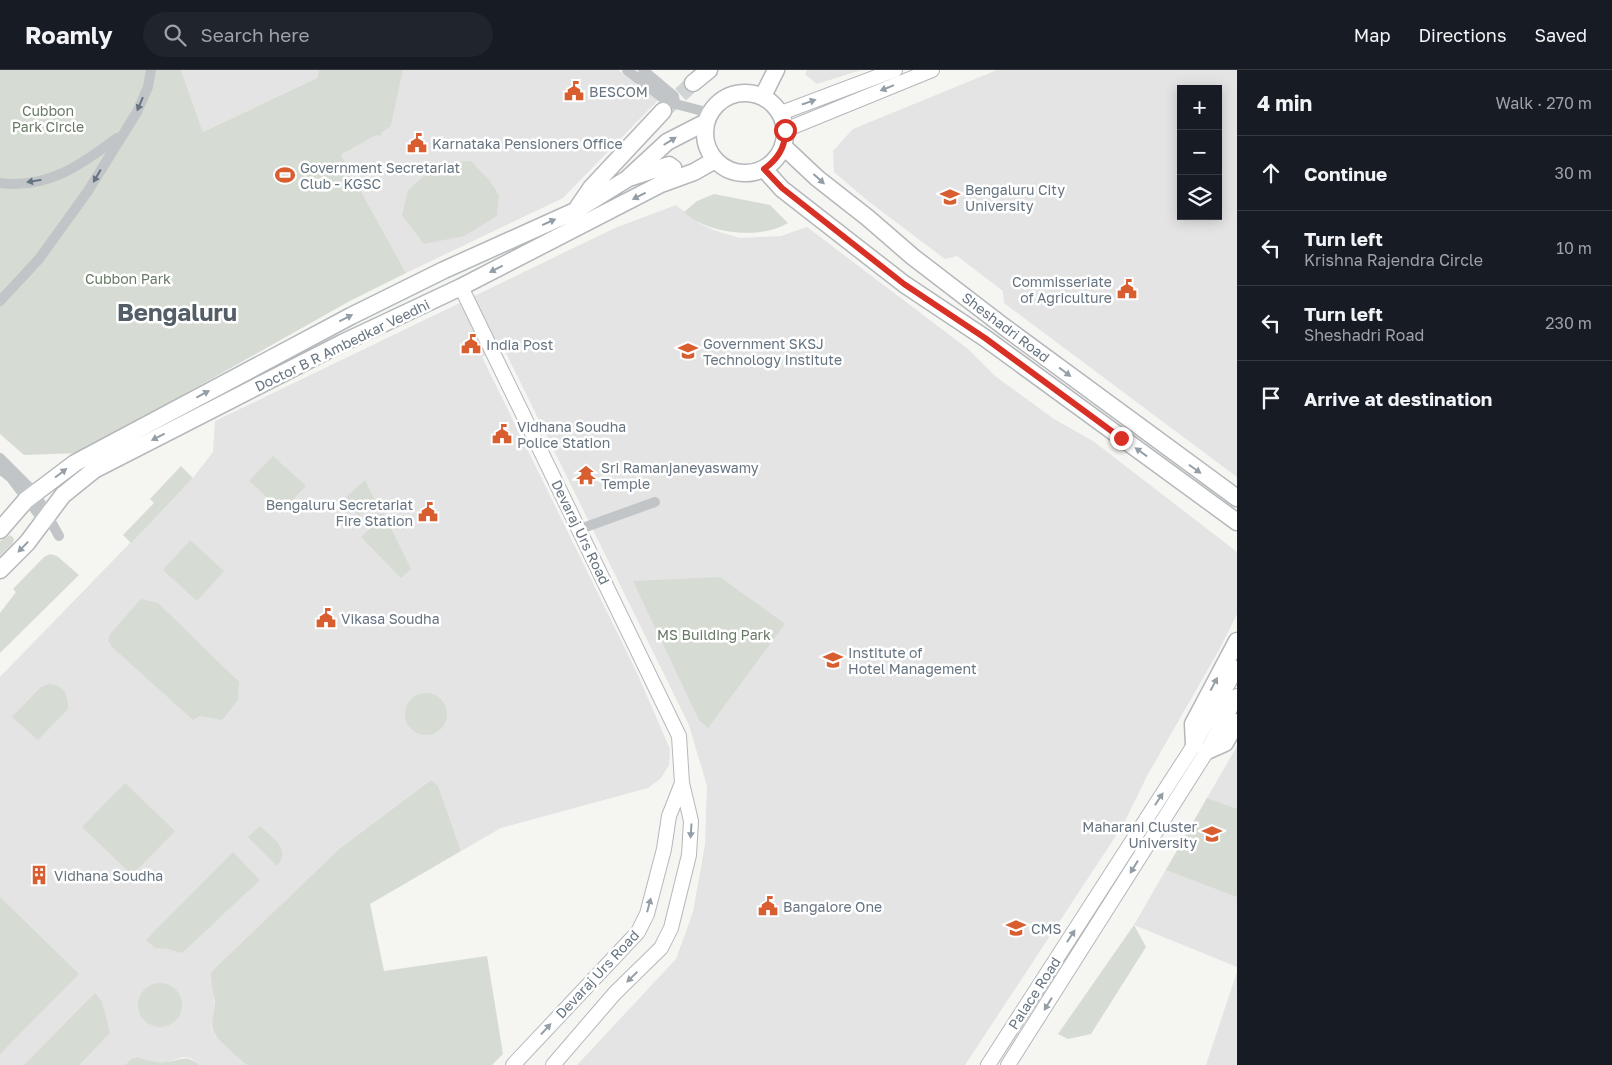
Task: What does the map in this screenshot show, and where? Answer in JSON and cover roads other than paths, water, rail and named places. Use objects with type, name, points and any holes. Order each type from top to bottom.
[{"type":"main road","points":[[693,83],[709,70]]},
{"type":"main road","points":[[762,96],[776,70]]},
{"type":"main road","points":[[736,93],[750,93],[762,96],[773,104],[780,113],[784,138],[774,161],[764,169],[752,173],[739,173],[726,169],[714,160],[707,148],[704,134],[708,118],[723,99],[736,93]]},
{"type":"main road","points":[[575,211],[591,188],[669,107]]},
{"type":"main road","name":"Doctor B R Ambedkar Veedhi","points":[[0,530],[30,497],[75,463],[321,332],[444,270],[575,211],[626,179],[667,142],[708,118]]},
{"type":"main road","name":"Sheshadri Road","points":[[784,138],[817,178],[868,218],[913,257],[1003,326],[1237,498]]},
{"type":"main road","name":"Doctor B R Ambedkar Veedhi","points":[[0,570],[46,518],[63,495],[94,470],[342,343],[461,287],[661,184],[694,172],[714,160]]},
{"type":"main road","points":[[626,179],[669,165],[673,168],[670,176],[661,184]]},
{"type":"main road","name":"Sheshadri Road","points":[[764,169],[782,188],[904,284],[985,338],[1237,522]]},
{"type":"main road","points":[[1237,641],[1193,724],[1201,748],[1225,744],[1237,722]]},
{"type":"street","points":[[0,300],[39,259],[88,191],[121,134],[137,112],[148,87],[151,70]]},
{"type":"street","points":[[627,70],[668,102],[669,107]]},
{"type":"street","points":[[643,70],[674,96],[669,107]]},
{"type":"street","points":[[780,113],[895,70]]},
{"type":"street","points":[[784,138],[932,70]]},
{"type":"street","points":[[669,107],[708,118]]},
{"type":"street","points":[[0,182],[27,182],[48,178],[81,166],[121,134]]},
{"type":"street","name":"Devaraj Urs Road","points":[[461,287],[680,736],[682,783],[691,813],[689,855],[670,928],[661,948],[615,993],[552,1065]]},
{"type":"street","points":[[0,458],[46,518]]},
{"type":"street","points":[[0,469],[30,497]]},
{"type":"street","points":[[580,529],[655,502]]},
{"type":"street","points":[[1201,748],[1237,668]]},
{"type":"street","points":[[1201,748],[1237,696]]},
{"type":"street","name":"Palace Road","points":[[988,1065],[1086,912],[1201,748]]},
{"type":"street","name":"Palace Road","points":[[1008,1065],[1100,922],[1201,748]]},
{"type":"street","name":"Devaraj Urs Road","points":[[513,1065],[638,932],[649,905],[664,849],[669,816],[682,783]]},
{"type":"street","points":[[1086,912],[1100,922]]},
{"type":"tunnel","points":[[663,111],[693,83]]},
{"type":"place","name":"BESCOM","points":[[574,91]]},
{"type":"place","name":"Karnataka Pensioners Office","points":[[417,143]]},
{"type":"place","name":"Government Secretariat Club - KGSC","points":[[285,175]]},
{"type":"place","name":"Bengaluru City University","points":[[950,197]]},
{"type":"place","name":"Commisseriate of Agriculture","points":[[1127,289]]},
{"type":"place","name":"India Post","points":[[471,344]]},
{"type":"place","name":"Government SKSJ Technology Institute","points":[[688,351]]},
{"type":"place","name":"Vidhana Soudha Police Station","points":[[502,434]]},
{"type":"place","name":"Sri Ramanjaneyaswamy Temple","points":[[586,475]]},
{"type":"place","name":"Bengaluru Secretariat Fire Station","points":[[428,512]]},
{"type":"place","name":"Vikasa Soudha","points":[[326,618]]},
{"type":"place","name":"Institute of Hotel Management","points":[[833,660]]},
{"type":"place","name":"Maharani Cluster University","points":[[1212,834]]},
{"type":"place","name":"Vidhana Soudha","points":[[39,875]]},
{"type":"place","name":"Bangalore One","points":[[768,906]]},
{"type":"place","name":"CMS","points":[[1016,928]]},
{"type":"district","name":"Bengaluru","points":[[177,311]]},
{"type":"park label","name":"Cubbon Park Circle","points":[[48,118]]},
{"type":"park label","name":"Cubbon Park","points":[[128,278]]},
{"type":"park label","name":"MS Building Park","points":[[714,634]]}]
